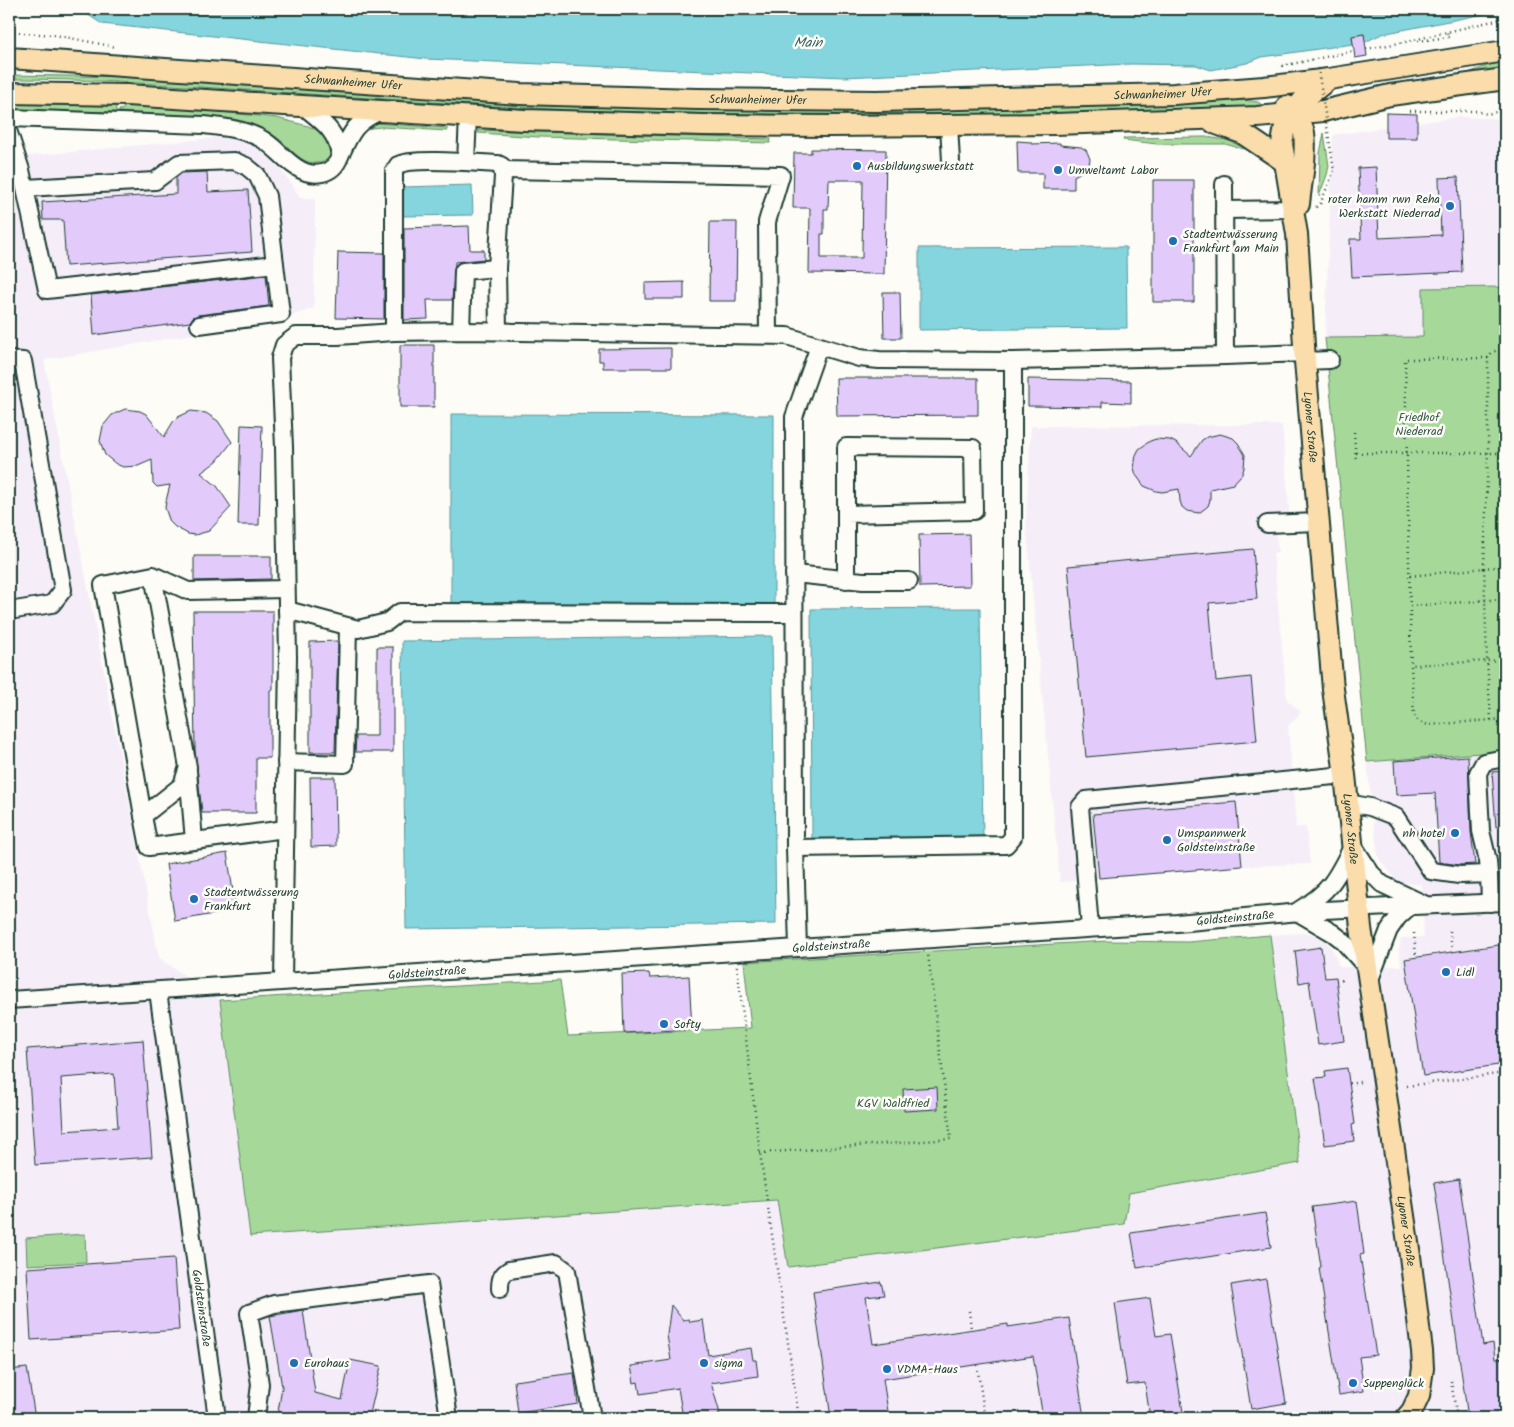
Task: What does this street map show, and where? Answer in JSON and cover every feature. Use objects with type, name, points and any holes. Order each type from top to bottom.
[{"type":"main road","name":"Schwanheimer Ufer","points":[[9,58],[520,94],[697,100],[896,100],[1174,94],[1264,87],[1324,74],[1505,51]]},
{"type":"main road","points":[[1292,114],[1324,74]]},
{"type":"main road","name":"Schwanheimer Ufer","points":[[9,93],[127,95],[524,120],[703,125],[949,125],[1055,124],[1292,114],[1328,117],[1390,95],[1504,84]]},
{"type":"main road","points":[[1264,87],[1280,99],[1292,114],[1313,132],[1328,117]]},
{"type":"main road","name":"Lyoner Straße","points":[[1292,114],[1285,126],[1282,144],[1297,234],[1318,522],[1333,689],[1345,775],[1359,908],[1410,1256],[1424,1368],[1413,1416]]},
{"type":"main road","points":[[1203,119],[1242,133],[1285,162]]},
{"type":"main road","name":"Lyoner Straße","points":[[1297,234],[1304,157],[1313,132]]},
{"type":"street","points":[[303,106],[332,131],[339,145],[340,156]]},
{"type":"street","points":[[9,118],[204,125],[234,128],[261,138],[295,167],[317,174],[330,171],[334,167],[353,129],[369,116],[381,110]]},
{"type":"street","points":[[466,162],[468,116]]},
{"type":"street","points":[[949,125],[951,161]]},
{"type":"street","points":[[9,133],[25,188],[47,290],[275,264]]},
{"type":"street","points":[[25,188],[155,181],[179,163],[234,161],[246,166],[257,176],[267,196],[281,314],[199,325]]},
{"type":"street","points":[[394,332],[394,171],[403,162],[466,162],[498,164],[502,166],[497,268],[498,331]]},
{"type":"street","points":[[502,170],[781,175],[767,222],[768,334]]},
{"type":"street","points":[[1224,184],[1225,356]]},
{"type":"street","points":[[1224,210],[1292,209]]},
{"type":"street","points":[[460,331],[463,270],[497,268]]},
{"type":"street","points":[[283,981],[288,657],[284,447],[280,358],[284,345],[296,336],[460,331],[768,334],[787,336],[859,358],[879,360],[1012,362],[1225,356],[1305,357],[1330,360]]},
{"type":"street","points":[[798,948],[795,848],[794,417],[819,346]]},
{"type":"street","points":[[9,360],[23,361],[63,590],[52,604],[9,611]]},
{"type":"street","points":[[795,848],[1006,845],[1013,838],[1012,362]]},
{"type":"street","points":[[846,514],[974,511],[972,448],[846,447],[846,514],[846,580]]},
{"type":"street","points":[[1267,524],[1318,522]]},
{"type":"street","points":[[794,574],[846,580],[909,582]]},
{"type":"street","points":[[285,829],[148,847],[103,585],[154,575],[188,591],[286,589]]},
{"type":"street","points":[[154,575],[188,768],[194,841]]},
{"type":"street","points":[[287,610],[358,629],[386,622],[400,612],[794,613]]},
{"type":"street","points":[[286,762],[345,764],[348,627]]},
{"type":"street","points":[[1498,903],[1489,874],[1481,831],[1478,772],[1484,762],[1505,758]]},
{"type":"street","points":[[143,816],[182,785],[188,768]]},
{"type":"street","points":[[1090,928],[1080,807],[1086,800],[1345,775]]},
{"type":"street","points":[[1347,803],[1370,807],[1396,817],[1431,871],[1459,875],[1489,874]]},
{"type":"street","points":[[1353,845],[1371,873],[1382,884],[1429,906]]},
{"type":"street","points":[[1297,912],[1317,900],[1327,890],[1336,879],[1353,845]]},
{"type":"street","name":"Goldsteinstraße","points":[[9,1000],[1177,923],[1297,912],[1498,903]]},
{"type":"street","points":[[1297,912],[1325,927],[1338,937],[1368,975],[1389,930],[1398,917],[1409,907]]},
{"type":"street","name":"Goldsteinstraße","points":[[158,991],[217,1418]]},
{"type":"street","points":[[500,1289],[500,1280],[503,1274],[510,1270],[556,1263],[567,1271],[592,1418]]},
{"type":"street","points":[[256,1418],[260,1384],[249,1313],[274,1304],[429,1284],[448,1418]]},
{"type":"path","points":[[1366,49],[1448,37],[1447,32],[1505,18]]},
{"type":"path","points":[[9,32],[55,35],[122,48]]},
{"type":"path","points":[[1274,68],[1354,51]]},
{"type":"path","points":[[1320,204],[1334,171],[1324,74]]},
{"type":"path","points":[[1410,110],[1487,114],[1505,110]]},
{"type":"path","points":[[1313,132],[1328,117]]},
{"type":"path","points":[[1491,720],[1484,568],[1488,453],[1488,358],[1492,352],[1505,348]]},
{"type":"path","points":[[1488,358],[1406,359],[1411,665],[1414,714],[1419,722],[1428,725],[1505,719]]},
{"type":"path","points":[[1354,432],[1356,462]]},
{"type":"path","points":[[1356,453],[1505,453]]},
{"type":"path","points":[[1409,576],[1505,566]]},
{"type":"path","points":[[1410,606],[1505,599]]},
{"type":"path","points":[[1411,665],[1505,660]]},
{"type":"path","points":[[1450,931],[1452,952]]},
{"type":"path","points":[[1414,933],[1416,957]]},
{"type":"path","points":[[760,1153],[951,1139],[926,940]]},
{"type":"path","points":[[736,952],[760,1153],[799,1418]]},
{"type":"path","points":[[1336,981],[1344,980]]},
{"type":"path","points":[[1408,1086],[1505,1073]]},
{"type":"path","points":[[1349,1084],[1360,1082]]},
{"type":"path","points":[[968,1311],[971,1329]]},
{"type":"path","points":[[977,1365],[985,1418]]},
{"type":"path","points":[[1451,1381],[1457,1418]]},
{"type":"shaded area","points":[[1459,117],[1505,119],[1505,337],[1325,338],[1333,135]]},
{"type":"shaded area","points":[[225,137],[250,143],[274,162],[300,198],[315,198],[314,308],[286,318],[44,360],[159,958],[220,1000],[250,1236],[777,1200],[788,1266],[1129,1193],[1300,1163],[1270,935],[1312,934],[1325,941],[1331,947],[1340,967],[1401,966],[1399,950],[1401,938],[1424,937],[1422,885],[1401,882],[1392,875],[1379,859],[1367,762],[1505,751],[1505,1418],[9,1418],[9,158]]},
{"type":"shaded area","points":[[1282,425],[1290,518],[1275,529],[1278,552],[1273,553],[1287,700],[1301,712],[1288,726],[1296,827],[1306,827],[1310,864],[1242,866],[1060,882],[1026,523],[1031,426]]},
{"type":"green space","points":[[1505,61],[1505,75],[1455,78],[1492,64]]},
{"type":"green space","points":[[9,75],[135,77],[452,100],[582,106],[732,110],[901,110],[901,114],[697,113],[544,109],[138,83],[9,79]]},
{"type":"green space","points":[[1243,100],[1258,102],[1271,111],[908,114],[908,110],[1185,104]]},
{"type":"green space","points":[[9,104],[116,106],[116,112],[9,110]]},
{"type":"green space","points":[[124,106],[202,110],[277,118],[308,126],[328,135],[331,153],[330,157],[323,162],[311,162],[300,157],[270,133],[246,122],[222,118],[119,112]]},
{"type":"green space","points":[[374,123],[447,128],[447,131],[381,127],[362,129]]},
{"type":"green space","points":[[478,130],[771,139],[770,143],[539,137],[478,133]]},
{"type":"green space","points":[[1324,133],[1329,166],[1319,196],[1320,153]]},
{"type":"green space","points":[[1206,137],[1226,140],[1244,147],[1243,149],[1225,144],[1157,144],[1123,140],[1124,138]]},
{"type":"green space","name":"Friedhof Niederrad","points":[[1505,287],[1505,751],[1367,762],[1325,338],[1423,337],[1423,288]]},
{"type":"green space","name":"KGV Waldfried","points":[[1270,935],[1300,1163],[1129,1193],[1124,1224],[788,1267],[777,1200],[250,1236],[220,1000],[560,980],[568,1036],[751,1028],[744,962],[1107,941],[1188,942]]},
{"type":"green space","points":[[85,1234],[86,1262],[27,1265],[26,1238]]},
{"type":"water","name":"Main","points":[[79,9],[1505,10],[1382,34],[1365,42],[1364,34],[1352,36],[1353,44],[1262,57],[1247,63],[1211,70],[1196,65],[1131,64],[844,77],[426,59],[102,24]]},
{"type":"water","points":[[472,185],[473,215],[403,216],[402,187]]},
{"type":"water","points":[[1126,247],[1127,328],[919,330],[919,248]]},
{"type":"water","points":[[451,414],[774,415],[774,607],[451,606]]},
{"type":"water","points":[[980,608],[983,840],[812,840],[811,609]]},
{"type":"water","points":[[772,636],[776,924],[406,929],[402,641]]},
{"type":"building","points":[[1364,34],[1367,56],[1355,58],[1352,36]]},
{"type":"building","points":[[1386,113],[1417,114],[1417,138],[1386,138]]},
{"type":"building","points":[[1017,141],[1031,142],[1031,144],[1060,143],[1060,145],[1081,147],[1088,154],[1090,159],[1089,165],[1085,170],[1074,176],[1074,189],[1043,189],[1043,173],[1018,173]]},
{"type":"building","points":[[811,149],[886,150],[884,274],[809,273],[810,208],[793,208],[794,153],[811,153]],"holes":[[[829,180],[863,180],[862,258],[821,258],[821,234],[824,234],[824,209],[828,209]]]},
{"type":"building","name":"roter hamm rwn Reha Werkstatt Niederrad","points":[[1376,167],[1379,238],[1441,235],[1439,178],[1458,177],[1462,272],[1352,277],[1350,239],[1361,239],[1358,168]]},
{"type":"building","points":[[207,172],[208,192],[248,190],[252,252],[66,266],[63,220],[43,220],[42,202],[176,194],[176,178],[182,173]]},
{"type":"building","name":"Stadtentwässerung Frankfurt am Main","points":[[1153,180],[1194,180],[1194,302],[1153,302]]},
{"type":"building","points":[[710,222],[737,222],[736,301],[709,301]]},
{"type":"building","points":[[469,226],[470,250],[484,250],[484,259],[455,262],[452,300],[427,300],[428,319],[404,320],[404,228]]},
{"type":"building","points":[[338,252],[384,253],[384,319],[336,318]]},
{"type":"building","points":[[266,275],[269,306],[198,315],[193,317],[190,322],[94,335],[91,295]]},
{"type":"building","points":[[684,282],[684,299],[645,299],[645,283]]},
{"type":"building","points":[[883,292],[900,292],[901,338],[884,338]]},
{"type":"building","points":[[400,345],[434,345],[434,407],[400,407]]},
{"type":"building","points":[[671,348],[671,368],[603,368],[603,361],[599,361],[599,349]]},
{"type":"building","points":[[836,378],[978,378],[978,415],[837,416]]},
{"type":"building","points":[[1028,379],[1131,381],[1131,403],[1102,402],[1102,407],[1028,406]]},
{"type":"building","points":[[125,409],[140,411],[146,414],[164,437],[178,417],[191,411],[206,413],[218,421],[232,442],[217,461],[201,473],[217,486],[231,507],[209,531],[195,535],[188,534],[170,522],[165,508],[170,485],[157,487],[153,483],[152,460],[138,466],[123,467],[105,455],[100,441],[103,426],[112,415]]},
{"type":"building","points":[[241,425],[262,426],[259,525],[238,525]]},
{"type":"building","points":[[1220,434],[1233,438],[1238,443],[1245,455],[1244,468],[1242,474],[1233,484],[1210,489],[1208,506],[1199,513],[1187,511],[1182,507],[1179,489],[1162,492],[1156,491],[1144,486],[1136,475],[1134,468],[1136,455],[1139,449],[1150,441],[1156,439],[1170,440],[1191,456],[1202,440]]},
{"type":"building","points":[[969,534],[970,586],[920,587],[919,535]]},
{"type":"building","points":[[1253,549],[1257,599],[1209,603],[1216,681],[1251,677],[1257,741],[1086,757],[1068,566]]},
{"type":"building","points":[[194,556],[271,556],[271,579],[194,581]]},
{"type":"building","points":[[193,611],[273,611],[273,690],[270,690],[270,758],[256,758],[256,813],[202,813],[195,750]]},
{"type":"building","points":[[338,641],[335,752],[310,752],[310,642]]},
{"type":"building","points":[[377,647],[393,647],[393,752],[355,752],[356,736],[377,736]]},
{"type":"building","name":"nh hotel","points":[[1468,756],[1471,832],[1475,864],[1460,865],[1439,862],[1435,793],[1396,795],[1394,761]]},
{"type":"building","points":[[1505,771],[1505,826],[1496,827],[1492,772]]},
{"type":"building","points":[[310,777],[335,777],[336,846],[311,847]]},
{"type":"building","name":"Umspannwerk Goldsteinstraße","points":[[1236,802],[1242,866],[1099,878],[1093,814]]},
{"type":"building","points":[[227,853],[236,910],[175,921],[166,864]]},
{"type":"building","points":[[1505,944],[1505,1064],[1423,1076],[1405,959]]},
{"type":"building","points":[[1321,947],[1325,978],[1336,977],[1344,1041],[1318,1045],[1309,981],[1299,983],[1295,951]]},
{"type":"building","points":[[649,973],[650,978],[689,976],[692,1029],[624,1033],[622,974]]},
{"type":"building","points":[[143,1040],[152,1157],[35,1165],[27,1049]],"holes":[[[114,1074],[118,1127],[64,1131],[61,1078]]]},
{"type":"building","points":[[1347,1068],[1355,1124],[1352,1125],[1354,1141],[1325,1145],[1315,1078],[1326,1077],[1325,1071]]},
{"type":"building","points":[[937,1087],[938,1109],[904,1111],[903,1089]]},
{"type":"building","points":[[1459,1179],[1483,1345],[1493,1343],[1495,1359],[1505,1358],[1505,1414],[1468,1418],[1434,1183]]},
{"type":"building","points":[[1357,1201],[1364,1254],[1360,1255],[1376,1355],[1359,1357],[1364,1391],[1339,1395],[1319,1268],[1321,1267],[1312,1207]]},
{"type":"building","points":[[1265,1213],[1271,1247],[1137,1268],[1131,1233]]},
{"type":"building","points":[[174,1258],[179,1330],[31,1340],[27,1268]]},
{"type":"building","points":[[1266,1279],[1286,1403],[1251,1409],[1231,1285]]},
{"type":"building","name":"VDMA-Haus","points":[[881,1282],[884,1295],[866,1297],[873,1344],[1008,1324],[1008,1327],[1069,1318],[1084,1418],[1043,1418],[1033,1356],[883,1379],[889,1418],[831,1418],[813,1292]]},
{"type":"building","points":[[1150,1298],[1156,1336],[1170,1334],[1184,1418],[1150,1418],[1145,1383],[1127,1385],[1115,1303]]},
{"type":"building","name":"sigma","points":[[671,1305],[683,1320],[689,1319],[690,1322],[703,1320],[708,1355],[751,1348],[753,1360],[756,1360],[758,1376],[711,1383],[719,1410],[719,1418],[683,1418],[678,1388],[640,1394],[638,1382],[634,1383],[631,1366],[671,1360],[667,1335]]},
{"type":"building","name":"Eurohaus","points":[[303,1310],[315,1393],[342,1400],[350,1360],[381,1366],[369,1418],[277,1418],[282,1387],[270,1316]]},
{"type":"building","points":[[27,1368],[35,1418],[9,1418],[9,1370]]},
{"type":"building","points":[[574,1373],[578,1404],[518,1413],[514,1381]]},
{"type":"place","name":"Ausbildungswerkstatt","points":[[857,166]]},
{"type":"place","name":"Umweltamt Labor","points":[[1058,170]]},
{"type":"place","name":"roter hamm rwn Reha Werkstatt Niederrad","points":[[1450,206]]},
{"type":"place","name":"Stadtentwässerung Frankfurt am Main","points":[[1173,241]]},
{"type":"place","name":"nh hotel","points":[[1455,833]]},
{"type":"place","name":"Umspannwerk Goldsteinstraße","points":[[1167,840]]},
{"type":"place","name":"Stadtentwässerung Frankfurt","points":[[194,899]]},
{"type":"place","name":"Lidl","points":[[1446,972]]},
{"type":"place","name":"Softy","points":[[664,1024]]},
{"type":"place","name":"Eurohaus","points":[[294,1363]]},
{"type":"place","name":"sigma","points":[[704,1363]]},
{"type":"place","name":"VDMA-Haus","points":[[887,1369]]},
{"type":"place","name":"Suppenglück","points":[[1353,1383]]}]
